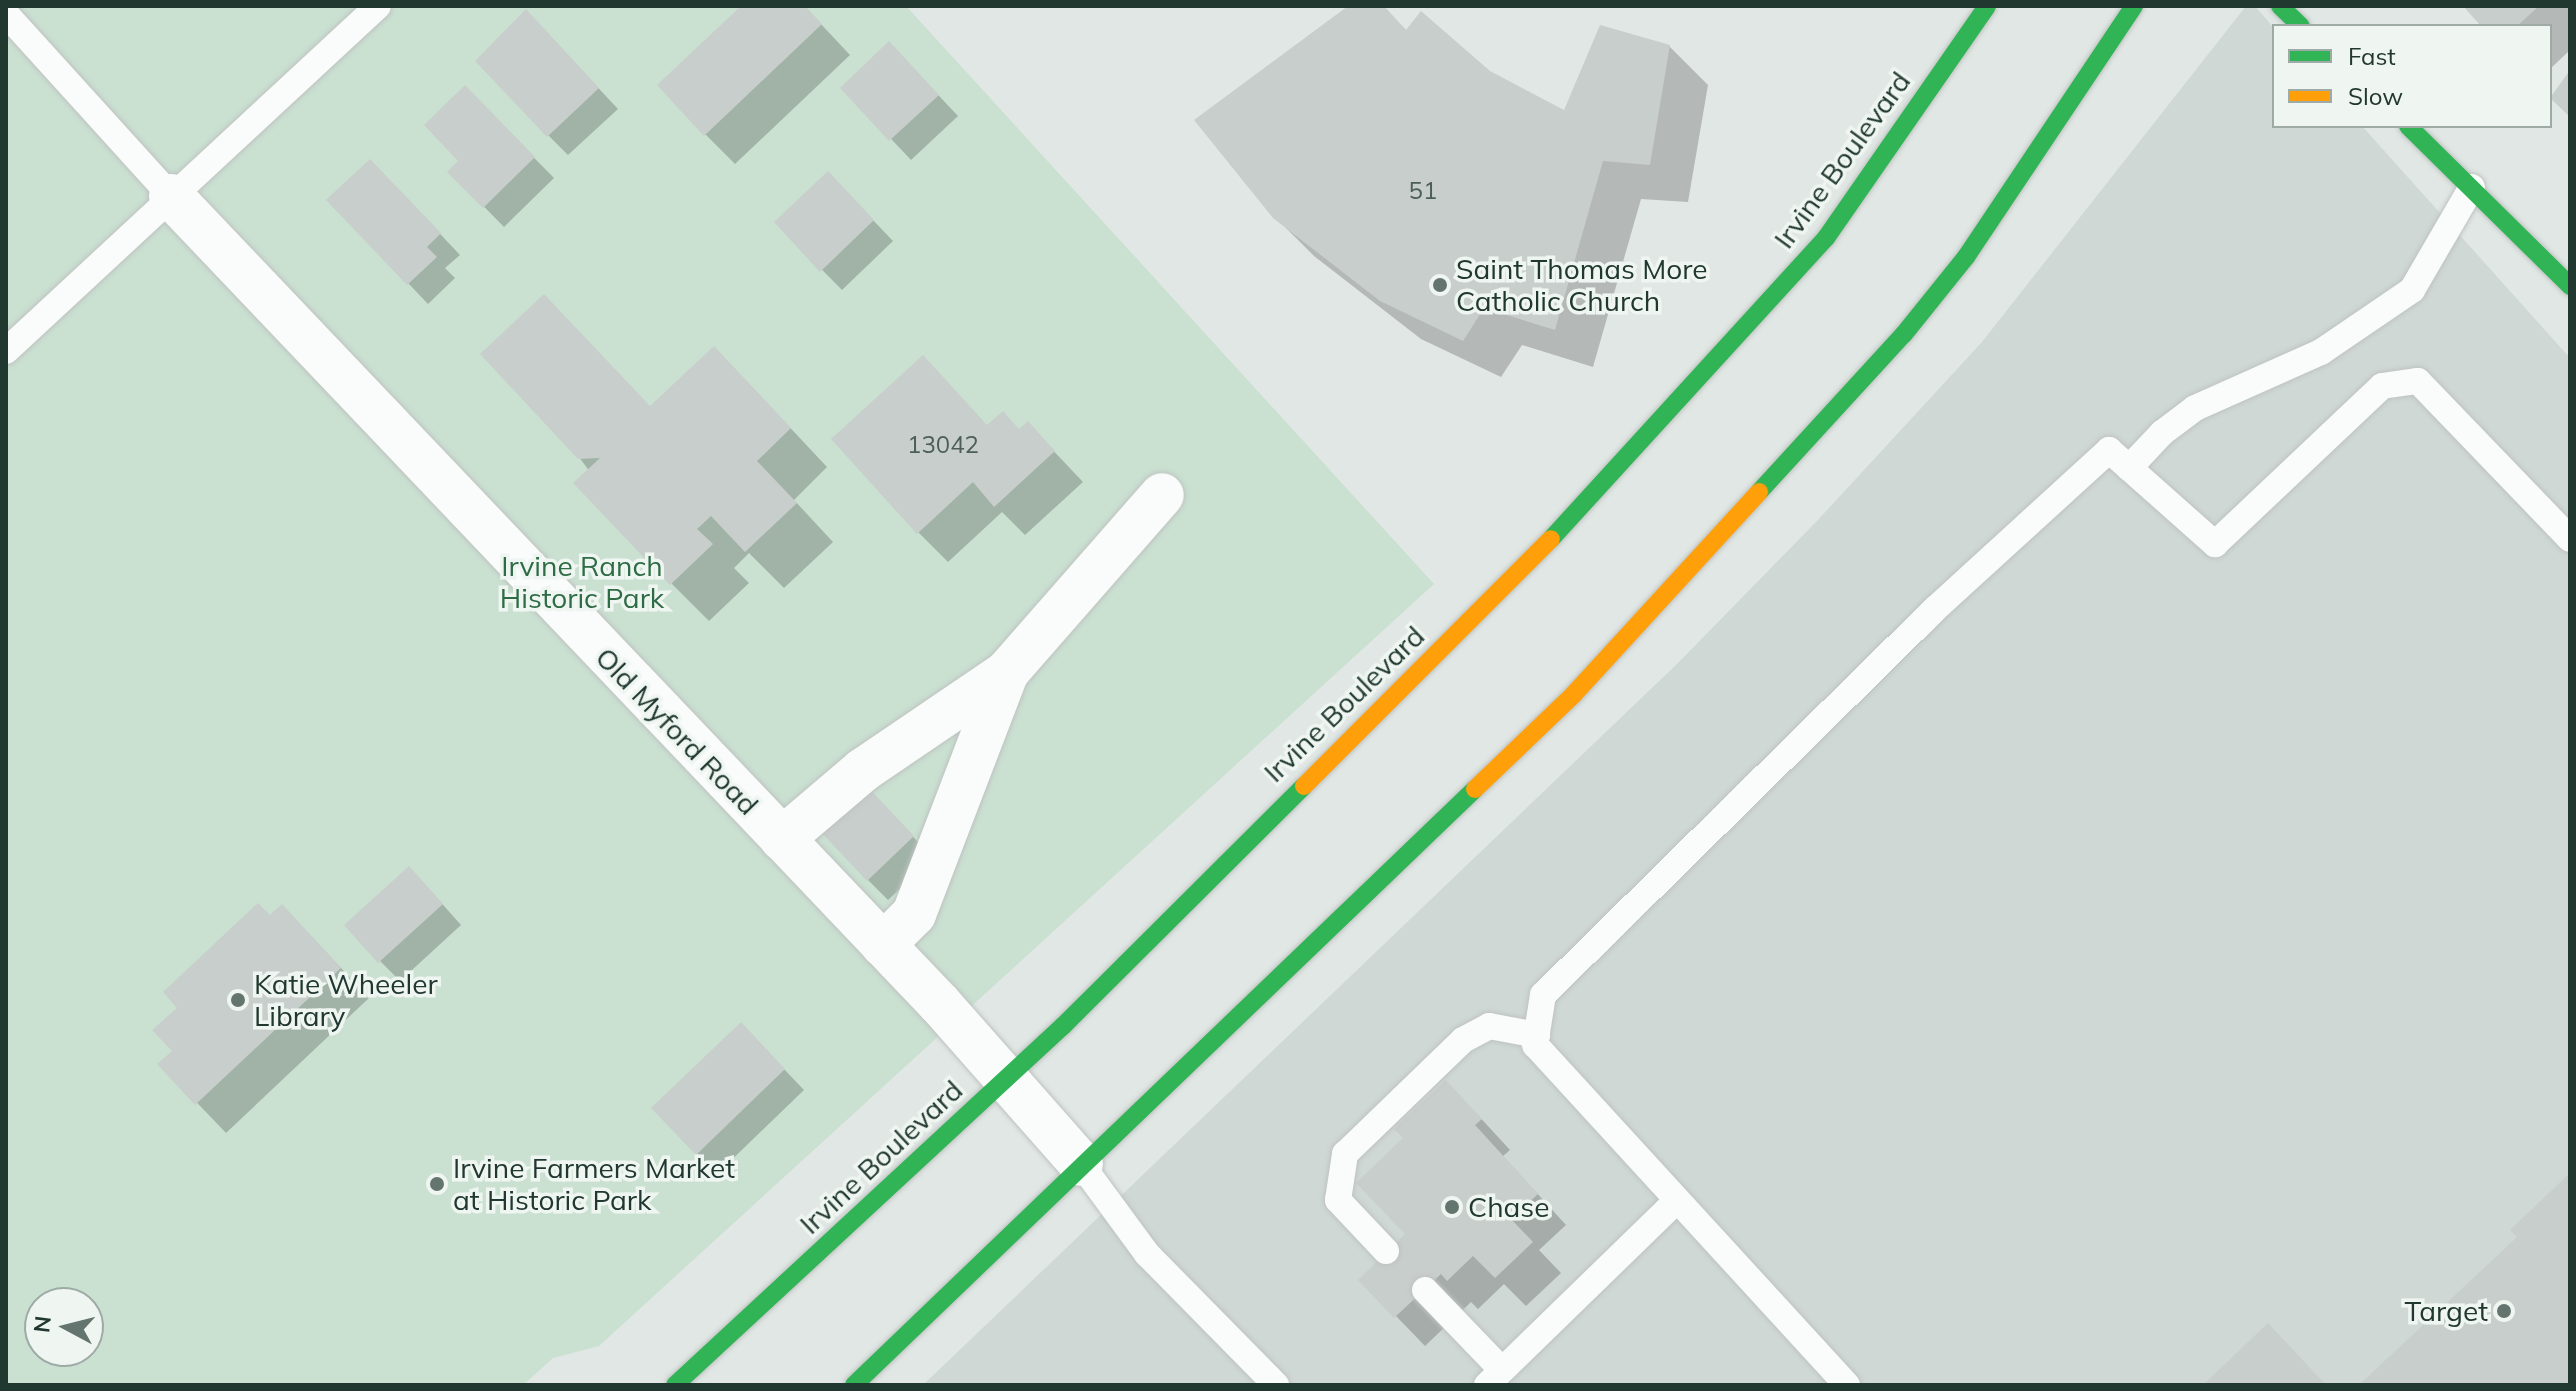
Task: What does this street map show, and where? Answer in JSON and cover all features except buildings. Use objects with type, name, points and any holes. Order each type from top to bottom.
[{"type":"main road","name":"Irvine Boulevard","points":[[675,1385],[1006,1080],[1543,548],[1826,238],[1987,6]]},
{"type":"main road","points":[[854,1385],[1574,694],[1882,357],[1966,257],[2134,6]]},
{"type":"main road","points":[[2280,6],[2299,24]]},
{"type":"main road","points":[[2410,128],[2570,286]]},
{"type":"street","name":"Old Myford Road","points":[[171,196],[883,945],[1081,1164]]},
{"type":"street","points":[[782,839],[863,770],[1007,672],[1162,495]]},
{"type":"street","points":[[883,945],[914,914],[1007,672]]},
{"type":"lane","points":[[6,351],[378,6]]},
{"type":"lane","points":[[6,14],[171,196]]},
{"type":"lane","points":[[2129,468],[2162,433],[2195,408],[2321,352],[2412,290],[2472,187]]},
{"type":"lane","points":[[1847,1385],[1535,1045],[1543,995],[1935,609],[2109,450],[2215,544],[2382,386],[2418,381],[2570,539]]},
{"type":"lane","points":[[1386,1251],[1338,1200],[1345,1154],[1463,1040],[1489,1026],[1537,1035]]},
{"type":"lane","points":[[1081,1164],[1147,1254],[1276,1385]]},
{"type":"lane","points":[[1425,1290],[1495,1378],[1677,1200]]},
{"type":"shaded area","points":[[2246,6],[2255,6],[2272,26],[2272,128],[2364,128],[2570,358],[2570,1385],[923,1385],[1677,664],[1817,521],[1982,342]]},
{"type":"green space","name":"Irvine Ranch Historic Park","points":[[6,6],[906,6],[1434,584],[599,1346],[553,1358],[523,1385],[6,1385]]},
{"type":"traffic: fast","points":[[1551,539],[1826,238],[1987,6]]},
{"type":"traffic: fast","points":[[1759,492],[1904,334],[1966,257],[2134,6]]},
{"type":"traffic: fast","points":[[2280,6],[2299,24]]},
{"type":"traffic: fast","points":[[2410,128],[2570,286]]},
{"type":"traffic: fast","points":[[675,1385],[1063,1026],[1304,786]]},
{"type":"traffic: fast","points":[[854,1385],[1475,789]]},
{"type":"traffic: slow","points":[[1475,789],[1574,694],[1759,492]]},
{"type":"traffic: slow","points":[[1304,786],[1551,539]]},
{"type":"place","name":"Saint Thomas More Catholic Church","points":[[1440,285]]},
{"type":"place","name":"Katie Wheeler Library","points":[[238,1000]]},
{"type":"place","name":"Irvine Farmers Market at Historic Park","points":[[437,1184]]},
{"type":"place","name":"Chase","points":[[1452,1207]]},
{"type":"place","name":"Target","points":[[2504,1311]]}]
